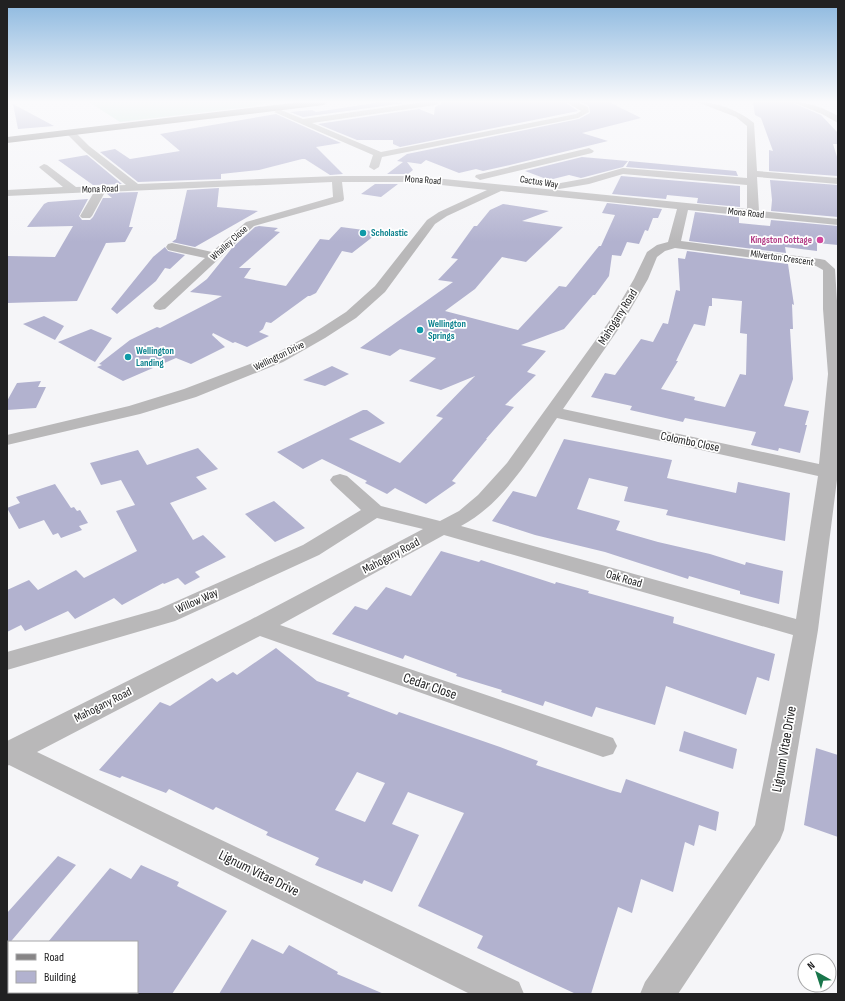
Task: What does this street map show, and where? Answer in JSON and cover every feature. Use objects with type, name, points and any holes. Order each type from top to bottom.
[{"type":"street","points":[[87,149],[136,188]]},
{"type":"street","points":[[366,149],[378,155],[411,149]]},
{"type":"street","points":[[752,149],[753,210],[838,214]]},
{"type":"street","points":[[480,177],[589,151]]},
{"type":"street","points":[[370,178],[378,155]]},
{"type":"street","points":[[44,167],[73,190]]},
{"type":"street","name":"Cactus Way","points":[[491,174],[554,186],[589,181],[624,171],[838,181]]},
{"type":"street","name":"Mona Road","points":[[7,193],[337,179],[414,179],[683,206],[753,210],[838,222]]},
{"type":"street","name":"Whalley Close","points":[[160,306],[250,224],[339,199],[337,179]]},
{"type":"street","name":"Wellington Drive","points":[[7,440],[134,410],[190,393],[277,359],[320,335],[351,315],[380,289],[431,222],[443,214],[501,187]]},
{"type":"street","points":[[86,216],[100,189]]},
{"type":"street","points":[[674,244],[683,206]]},
{"type":"street","name":"Mahogany Road","points":[[9,753],[258,626],[466,515],[490,494],[514,468],[615,324],[641,279],[651,255],[661,248],[674,244]]},
{"type":"street","name":"Milverton Crescent","points":[[674,244],[808,260],[820,263],[829,268],[830,309],[836,374],[828,472]]},
{"type":"street","points":[[172,247],[214,256]]},
{"type":"street","name":"Colombo Close","points":[[552,412],[828,472]]},
{"type":"street","name":"Lignum Vitae Drive","points":[[657,994],[769,830],[806,630],[828,472]]},
{"type":"street","points":[[340,480],[374,511],[443,528]]},
{"type":"street","name":"Willow Way","points":[[7,662],[167,615],[311,550],[374,511]]},
{"type":"street","name":"Oak Road","points":[[443,528],[806,630]]},
{"type":"street","name":"Cedar Close","points":[[258,626],[603,746]]},
{"type":"street","name":"Lignum Vitae Drive","points":[[9,753],[507,994]]},
{"type":"building","points":[[115,149],[130,159],[180,151],[177,149],[318,149],[343,174],[330,175],[305,159],[302,159],[259,170],[221,174],[221,179],[138,182],[100,152]]},
{"type":"building","points":[[433,149],[577,149],[483,171],[476,169],[459,173],[426,160],[421,164],[407,162],[413,170],[408,174],[387,174],[403,162],[397,161],[407,154]]},
{"type":"building","points":[[772,149],[834,149],[838,160],[838,176],[769,171],[769,150],[773,151]]},
{"type":"building","points":[[87,155],[122,184],[93,185],[58,160]]},
{"type":"building","points":[[582,157],[628,161],[623,167],[581,178],[569,175],[549,180],[525,171]]},
{"type":"building","points":[[629,161],[736,171],[738,176],[626,167]]},
{"type":"building","points":[[621,176],[740,186],[740,207],[697,203],[698,198],[667,195],[666,199],[612,194]]},
{"type":"building","points":[[770,180],[838,185],[838,217],[771,211],[772,200]]},
{"type":"building","points":[[375,184],[398,184],[381,197],[361,194]]},
{"type":"building","points":[[219,188],[217,207],[258,211],[195,247],[172,242],[176,239],[187,190]]},
{"type":"building","points":[[138,192],[129,227],[133,227],[125,242],[106,243],[77,301],[7,303],[7,256],[55,257],[73,226],[27,227],[44,204],[48,202],[88,199],[79,216],[82,220],[90,220],[103,198],[112,198],[106,193]]},
{"type":"building","points":[[607,203],[662,209],[658,218],[653,218],[648,231],[645,230],[639,244],[627,242],[621,256],[612,255],[609,276],[595,295],[593,295],[564,329],[521,345],[546,351],[527,372],[536,375],[505,405],[514,407],[452,481],[456,483],[426,504],[395,488],[387,494],[365,483],[367,481],[322,459],[303,469],[277,452],[363,410],[367,410],[385,423],[349,439],[400,463],[443,418],[436,416],[475,376],[441,390],[409,381],[436,358],[400,349],[390,356],[360,348],[453,282],[438,280],[458,259],[451,258],[474,226],[477,226],[490,210],[503,204],[549,211],[522,221],[563,227],[526,262],[502,257],[475,289],[445,311],[518,330],[559,286],[566,287],[599,246],[601,246],[615,215],[602,213]]},
{"type":"building","points":[[695,212],[739,217],[739,223],[770,226],[771,220],[838,226],[838,245],[817,243],[817,251],[785,247],[786,253],[689,241]]},
{"type":"building","points":[[255,227],[278,228],[274,231],[280,232],[239,268],[251,268],[244,278],[286,286],[320,239],[329,240],[341,227],[379,232],[352,253],[342,251],[316,293],[308,296],[271,323],[266,322],[263,329],[259,332],[269,336],[247,347],[235,342],[233,343],[213,333],[212,335],[225,347],[191,364],[176,358],[123,381],[97,367],[102,365],[99,364],[130,340],[157,327],[160,328],[222,296],[190,292],[207,279],[232,248]]},
{"type":"building","points":[[165,247],[168,251],[185,255],[170,269],[165,268],[156,281],[117,314],[111,309],[153,257]]},
{"type":"building","points":[[687,251],[788,264],[794,305],[792,304],[793,329],[790,329],[793,379],[784,406],[809,411],[800,453],[779,448],[778,451],[751,445],[756,432],[685,418],[683,422],[630,410],[632,406],[591,397],[605,373],[615,375],[641,339],[653,342],[663,323],[668,324],[676,290],[680,291],[678,258],[685,259]],"holes":[[[712,298],[742,301],[740,333],[747,334],[746,375],[740,374],[725,407],[694,400],[695,397],[661,389],[678,361],[676,361],[694,324],[705,326],[709,306],[712,306]]]},
{"type":"building","points":[[44,316],[64,326],[55,340],[23,324]]},
{"type":"building","points":[[91,329],[112,338],[95,362],[58,342]]},
{"type":"building","points":[[332,366],[349,374],[325,386],[303,380]]},
{"type":"building","points":[[41,381],[38,387],[46,387],[36,408],[7,410],[7,401],[17,383]]},
{"type":"building","points":[[564,439],[672,460],[667,478],[736,493],[738,482],[790,493],[785,541],[666,515],[668,510],[624,501],[628,487],[589,478],[577,509],[620,521],[616,530],[658,542],[710,554],[745,565],[746,562],[783,571],[779,604],[740,594],[740,591],[689,576],[688,579],[605,552],[535,535],[492,521],[513,491],[536,497]]},
{"type":"building","points":[[198,448],[218,469],[196,477],[207,489],[170,503],[193,540],[203,535],[226,557],[195,572],[200,577],[185,585],[178,578],[164,584],[163,583],[122,605],[114,598],[75,619],[68,611],[25,631],[21,625],[7,632],[7,590],[29,580],[38,590],[76,570],[84,578],[137,551],[116,511],[135,505],[121,480],[101,485],[90,463],[138,450],[147,465]]},
{"type":"building","points":[[55,484],[71,508],[74,507],[77,511],[80,510],[88,523],[79,526],[82,530],[61,538],[58,533],[53,535],[44,520],[19,529],[7,508],[20,503],[16,497]]},
{"type":"building","points":[[274,501],[305,528],[275,542],[245,514]]},
{"type":"building","points":[[441,551],[479,562],[481,560],[555,584],[556,582],[589,591],[588,593],[674,617],[673,623],[775,654],[769,681],[757,677],[746,715],[666,686],[655,725],[596,707],[592,717],[545,701],[543,706],[501,692],[502,690],[456,676],[457,674],[405,655],[403,659],[332,634],[355,606],[367,610],[386,587],[411,596]]},
{"type":"building","points":[[276,648],[317,681],[350,693],[347,696],[397,715],[399,712],[500,747],[538,761],[536,765],[610,790],[621,793],[626,779],[719,812],[716,831],[699,825],[694,846],[685,842],[673,892],[641,879],[632,913],[618,907],[591,994],[576,994],[477,948],[483,936],[418,906],[464,813],[408,792],[392,824],[419,835],[392,892],[364,880],[362,884],[315,865],[319,858],[266,835],[268,832],[216,807],[213,810],[169,789],[166,793],[122,776],[120,778],[99,770],[160,702],[170,706],[212,678],[217,682],[233,672],[237,675]],"holes":[[[357,772],[385,783],[365,822],[335,810]]]},
{"type":"building","points":[[684,731],[737,749],[733,769],[679,751]]},
{"type":"building","points":[[816,748],[838,755],[838,837],[804,825]]},
{"type":"building","points":[[58,856],[76,865],[11,941],[8,941],[7,946],[7,913]]},
{"type":"building","points":[[141,865],[179,882],[177,886],[227,911],[172,994],[137,994],[138,941],[49,941],[110,868],[131,879]]},
{"type":"building","points":[[252,939],[283,954],[289,945],[338,972],[337,974],[384,994],[219,994]]},
{"type":"place","name":"Scholastic","points":[[363,233]]},
{"type":"place","name":"Kingston Cottage","points":[[820,240]]},
{"type":"place","name":"Wellington Springs","points":[[420,330]]},
{"type":"place","name":"Wellington Landing","points":[[128,357]]}]
